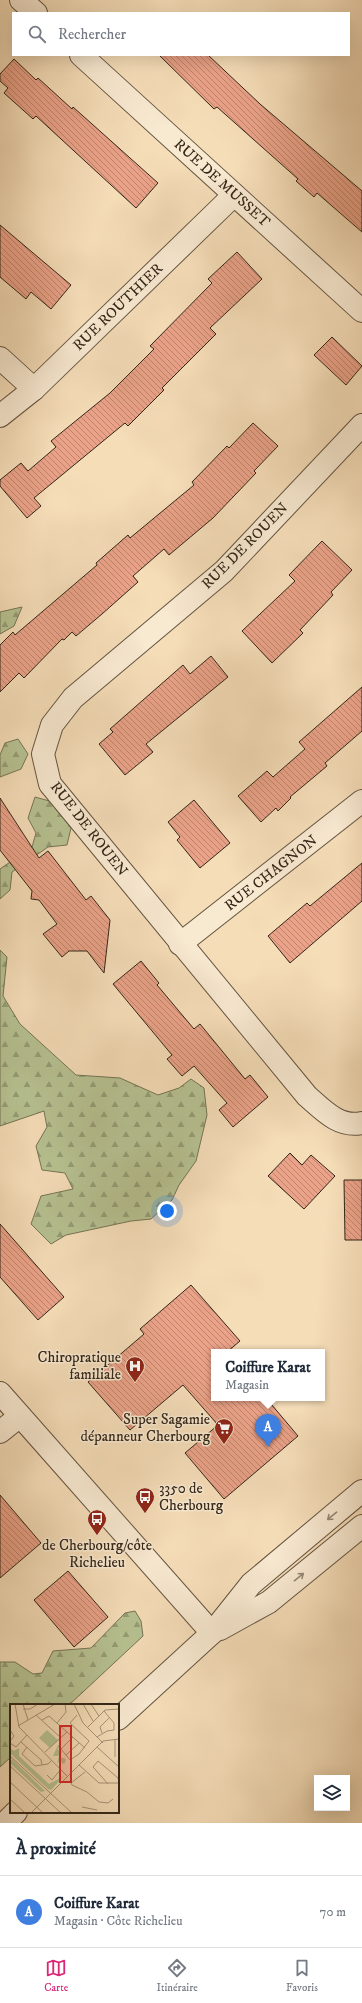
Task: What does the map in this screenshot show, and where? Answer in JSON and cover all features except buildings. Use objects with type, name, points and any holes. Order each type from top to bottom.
[{"type":"street","points":[[21,0],[35,12]]},
{"type":"street","name":"RUE DE MUSSET","points":[[83,56],[362,311]]},
{"type":"street","name":"RUE ROUTHIER","points":[[0,416],[34,389],[234,194]]},
{"type":"street","points":[[0,358],[34,389]]},
{"type":"street","name":"RUE DE ROUEN","points":[[362,425],[224,571],[73,698],[52,725],[44,754],[50,784],[180,944],[307,1096],[334,1119],[358,1124],[362,1123]]},
{"type":"street","name":"RUE CHAGNON","points":[[180,944],[362,802]]},
{"type":"street","points":[[0,1393],[212,1633]]},
{"type":"street","points":[[0,1432],[20,1416]]},
{"type":"street","points":[[119,1718],[212,1633],[251,1584],[362,1491]]},
{"type":"street","points":[[212,1633],[269,1602],[362,1526]]},
{"type":"street","points":[[5,1823],[15,1813]]},
{"type":"green space","points":[[22,607],[14,626],[0,634],[0,612]]},
{"type":"green space","points":[[18,739],[28,754],[21,769],[0,777],[0,755],[5,743]]},
{"type":"green space","points":[[35,797],[53,802],[71,828],[67,845],[48,847],[12,872],[10,890],[0,899],[0,869],[32,847],[36,833],[28,818]]},
{"type":"green space","points":[[0,950],[7,957],[3,996],[20,1024],[76,1075],[120,1078],[158,1095],[179,1088],[191,1079],[204,1088],[207,1115],[196,1161],[179,1185],[172,1200],[151,1219],[131,1221],[66,1235],[51,1244],[31,1224],[41,1196],[73,1189],[65,1173],[42,1170],[36,1146],[47,1127],[44,1111],[0,1126]]},
{"type":"green space","points":[[135,1611],[141,1621],[143,1636],[70,1704],[10,1704],[10,1758],[0,1767],[0,1662],[15,1662],[33,1674],[42,1673],[53,1651],[91,1648],[125,1613]]},
{"type":"place","name":"Chiropratique familiale","points":[[135,1383]]},
{"type":"place","name":"Super Sagamie dépanneur Cherbourg","points":[[224,1445]]},
{"type":"place","name":"Coiffure Karat","points":[[268,1447]]},
{"type":"place","name":"3350 de Cherbourg","points":[[145,1514]]},
{"type":"place","name":"de Cherbourg/côte Richelieu","points":[[97,1536]]}]
